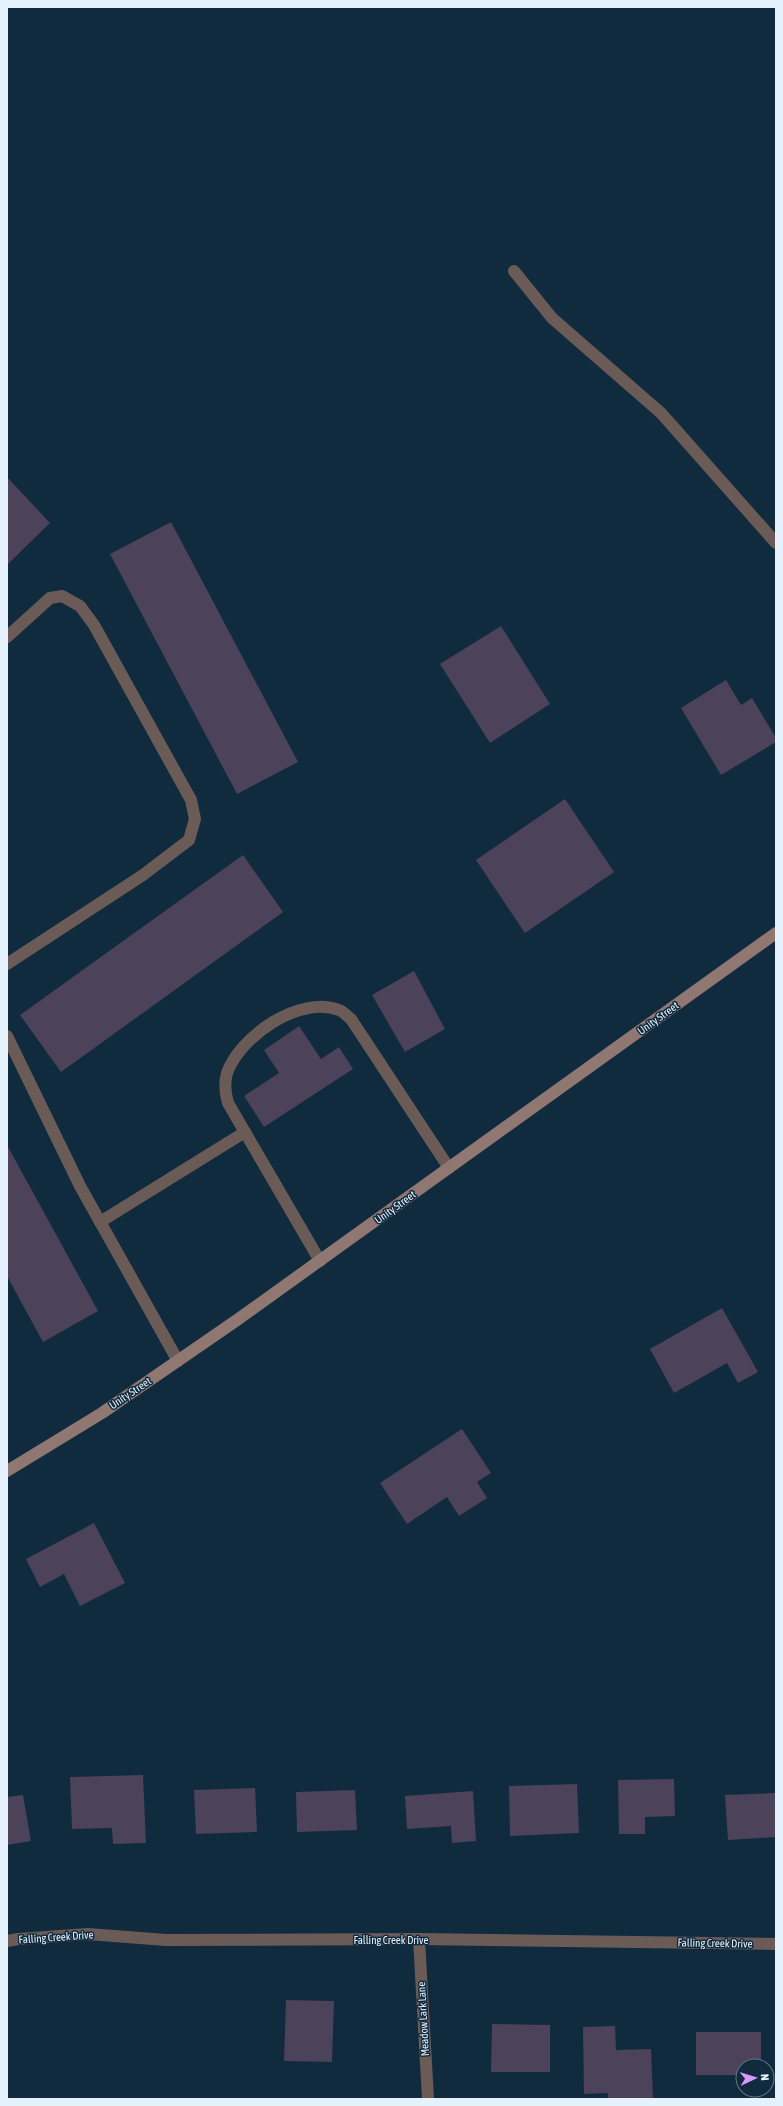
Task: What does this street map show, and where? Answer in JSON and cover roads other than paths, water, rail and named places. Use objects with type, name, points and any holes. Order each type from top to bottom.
[{"type":"street","points":[[514,271],[552,318],[661,413],[776,543]]},
{"type":"street","points":[[7,637],[50,598],[62,596],[80,606],[94,625],[191,800],[195,819],[190,840],[143,874],[7,964]]},
{"type":"street","name":"Unity Street","points":[[7,1471],[102,1412],[178,1361],[320,1261],[776,932]]},
{"type":"street","points":[[320,1261],[228,1103],[224,1088],[227,1074],[232,1062],[246,1045],[282,1016],[306,1007],[340,1010],[351,1019],[449,1168]]},
{"type":"street","points":[[7,1036],[80,1186],[178,1361]]},
{"type":"street","points":[[100,1222],[245,1132]]},
{"type":"street","name":"Falling Creek Drive","points":[[7,1941],[18,1938],[88,1934],[166,1940],[419,1939],[776,1944]]},
{"type":"street","name":"Meadow Lark Lane","points":[[419,1939],[428,2099]]}]
